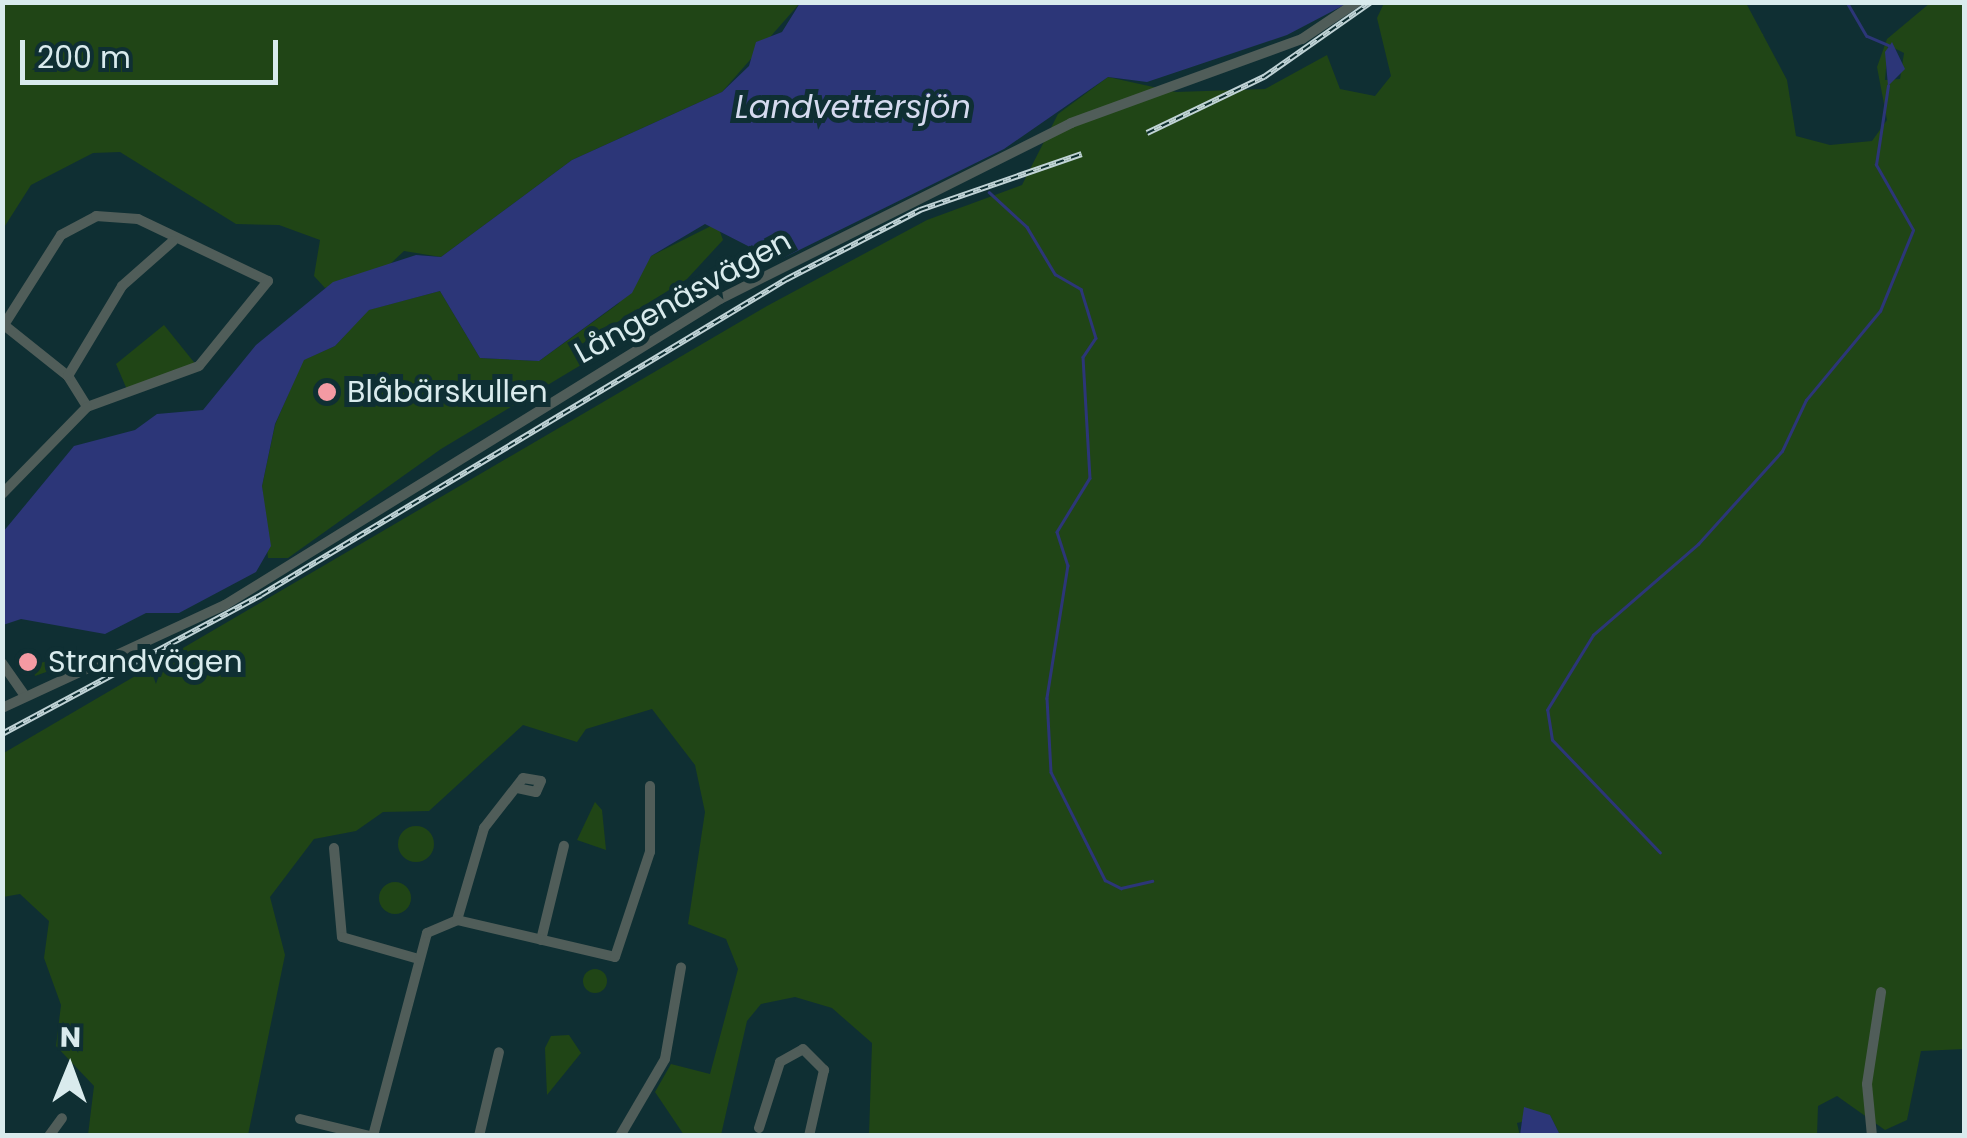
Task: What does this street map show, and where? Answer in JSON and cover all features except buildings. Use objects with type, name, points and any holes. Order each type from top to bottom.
[{"type":"street","name":"Långenäsvägen","points":[[2,708],[24,694],[225,604],[720,299],[1070,123],[1302,39],[1356,2]]},
{"type":"street","points":[[2,494],[87,407],[190,373],[268,282],[118,214],[78,222],[3,327],[68,376],[87,407]]},
{"type":"street","points":[[68,376],[122,286],[173,241]]},
{"type":"street","points":[[2,663],[24,694]]},
{"type":"street","points":[[300,1119],[371,1136],[415,958],[427,934],[457,920],[615,957],[650,852],[650,786]]},
{"type":"street","points":[[457,920],[484,828],[517,788]]},
{"type":"street","points":[[541,940],[564,846]]},
{"type":"street","points":[[334,848],[342,938],[415,958]]},
{"type":"street","points":[[620,1136],[666,1059],[681,967]]},
{"type":"street","points":[[1872,1136],[1866,1084],[1881,992]]},
{"type":"street","points":[[759,1128],[780,1062],[803,1050],[824,1070],[809,1136]]},
{"type":"street","points":[[479,1136],[500,1052]]},
{"type":"street","points":[[49,1136],[62,1118]]},
{"type":"green space","points":[[3,3],[800,3],[722,92],[572,160],[441,257],[404,251],[388,266],[325,288],[314,276],[320,240],[279,225],[236,224],[120,152],[93,153],[31,185],[3,229]]},
{"type":"green space","points":[[1384,3],[1746,3],[1787,80],[1796,136],[1830,145],[1872,141],[1887,120],[1877,67],[1887,39],[1930,3],[1964,3],[1964,1049],[1921,1051],[1907,1120],[1885,1130],[1837,1096],[1818,1106],[1817,1136],[1560,1135],[1550,1115],[1517,1123],[1520,1136],[869,1135],[872,1043],[832,1008],[795,997],[761,1004],[747,1021],[721,1135],[684,1135],[655,1092],[671,1064],[710,1074],[738,969],[726,939],[688,924],[705,812],[695,765],[652,709],[586,729],[577,742],[523,725],[429,811],[383,812],[356,831],[314,839],[270,897],[285,955],[248,1135],[88,1135],[94,1086],[56,1046],[61,1005],[44,958],[49,921],[20,894],[3,897],[2,754],[767,306],[927,220],[1022,185],[1058,114],[1108,77],[1176,92],[1265,89],[1327,55],[1340,89],[1375,96],[1391,76],[1377,18]],"holes":[[[1888,45],[1904,53],[1900,79],[1885,80]]]},
{"type":"green space","points":[[717,223],[723,240],[687,279],[572,350],[581,365],[441,449],[288,558],[268,558],[262,486],[275,425],[303,360],[335,346],[368,310],[440,291],[480,358],[539,361],[618,304],[651,256]]},
{"type":"green space","points":[[164,325],[197,366],[128,392],[116,364]]},
{"type":"green space","points":[[64,657],[74,662],[35,676],[32,665]]},
{"type":"green space","points":[[595,802],[602,810],[606,850],[577,840]]},
{"type":"green space","points":[[416,826],[429,831],[434,844],[429,857],[416,862],[403,857],[398,844],[403,831]]},
{"type":"green space","points":[[395,882],[406,887],[411,898],[406,909],[395,914],[384,909],[379,898],[384,887]]},
{"type":"green space","points":[[595,969],[607,981],[595,993],[583,981]]},
{"type":"green space","points":[[569,1035],[581,1053],[547,1095],[545,1048],[551,1036]]},
{"type":"water","name":"Landvettersjön","points":[[800,3],[1348,3],[1287,35],[1147,82],[1108,77],[1004,149],[777,261],[705,224],[651,256],[632,293],[539,361],[480,358],[440,291],[369,310],[335,346],[304,360],[275,424],[262,486],[271,546],[256,572],[179,613],[146,613],[105,634],[21,619],[3,625],[3,532],[74,446],[135,430],[157,414],[203,410],[256,345],[333,282],[416,255],[441,257],[572,160],[722,92],[749,66],[756,42],[782,32]]},
{"type":"water","points":[[1892,42],[1905,69],[1888,86],[1885,52]]},
{"type":"water","points":[[1524,1107],[1550,1115],[1560,1135],[1520,1135]]},
{"type":"waterway","points":[[1847,2],[1867,36],[1888,45]]},
{"type":"waterway","points":[[1660,853],[1552,740],[1547,710],[1593,635],[1698,544],[1782,451],[1806,400],[1880,311],[1913,230],[1876,165],[1888,86]]},
{"type":"waterway","points":[[989,192],[1027,227],[1055,274],[1081,289],[1096,338],[1083,357],[1090,478],[1057,532],[1068,565],[1047,698],[1051,772],[1105,880],[1121,888],[1152,881]]},
{"type":"railway","points":[[1147,133],[1264,77],[1371,2]]},
{"type":"railway","points":[[2,734],[261,595],[787,279],[920,210],[1082,154]]},
{"type":"place","name":"Blåbärskullen","points":[[327,392]]},
{"type":"place","name":"Strandvägen","points":[[28,662]]}]
